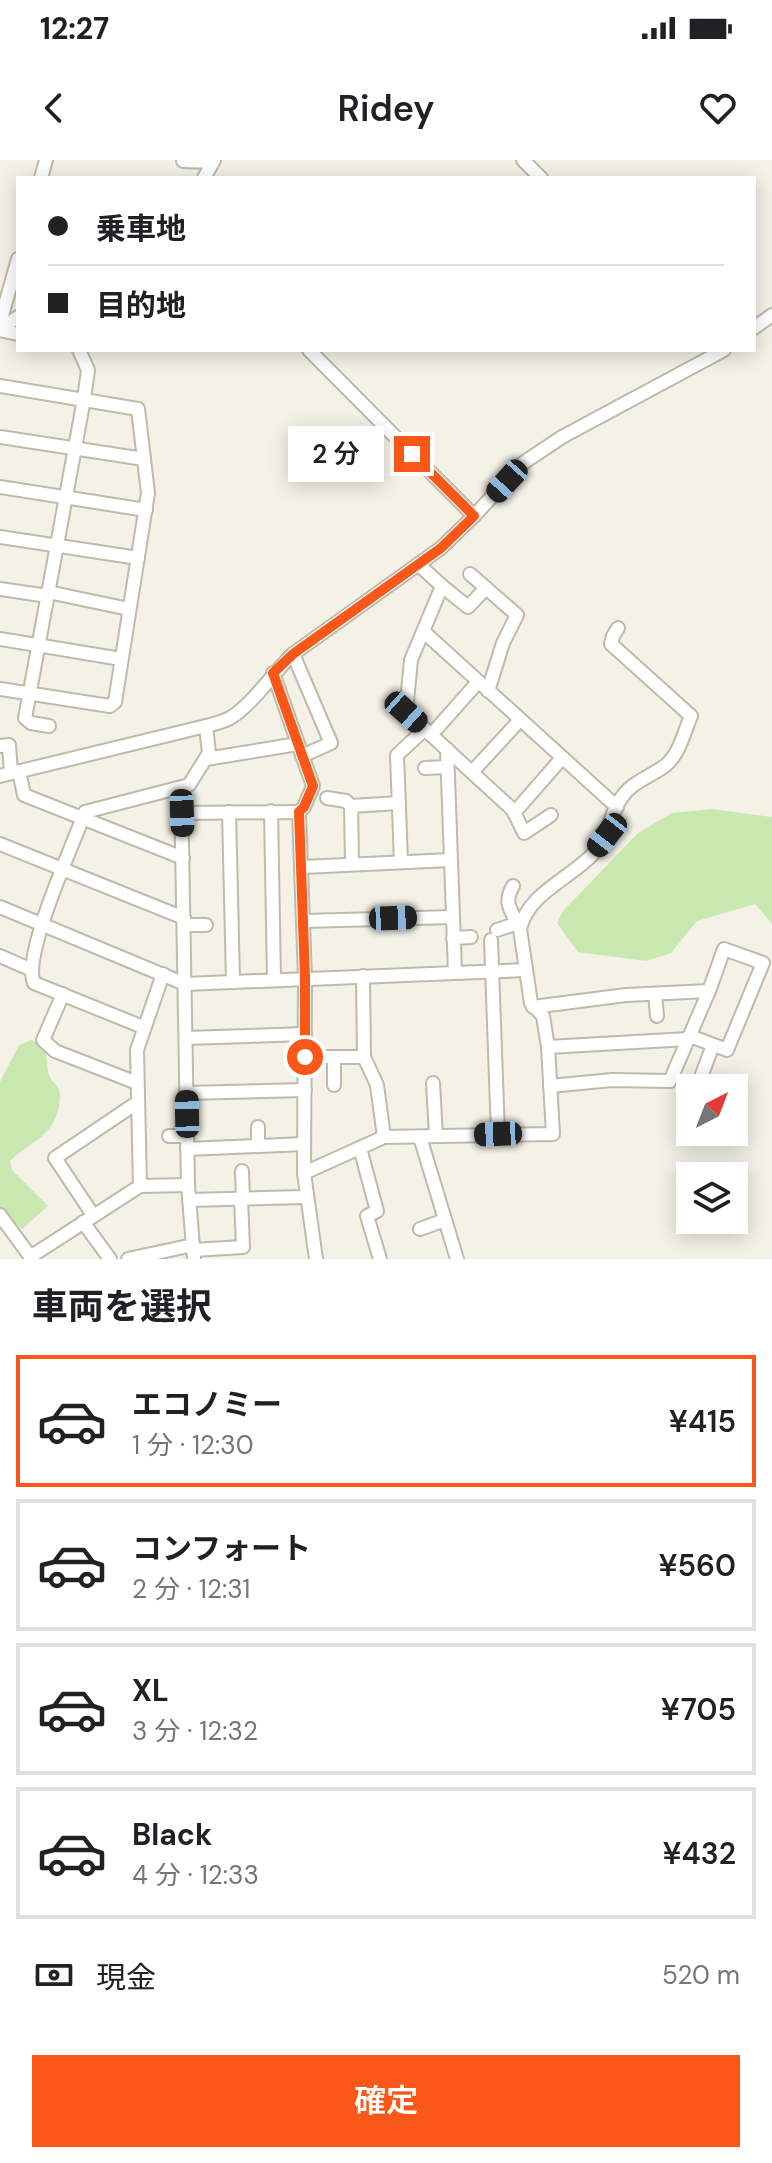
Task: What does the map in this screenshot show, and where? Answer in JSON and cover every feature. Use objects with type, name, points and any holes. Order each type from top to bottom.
[{"type":"street","points":[[523,160],[539,176]]},
{"type":"street","points":[[183,161],[213,161]]},
{"type":"street","points":[[0,327],[2,307],[16,265]]},
{"type":"street","points":[[49,726],[27,721],[84,399],[88,370],[80,352]]},
{"type":"street","points":[[311,352],[474,516]]},
{"type":"street","points":[[10,773],[231,718],[293,654],[441,548],[523,463],[562,437],[715,352]]},
{"type":"street","points":[[0,386],[138,409],[148,493],[115,702],[110,706],[0,689]]},
{"type":"street","points":[[0,437],[144,459]]},
{"type":"street","points":[[0,487],[146,510]]},
{"type":"street","points":[[0,537],[138,558]]},
{"type":"street","points":[[418,564],[468,607],[486,588]]},
{"type":"street","points":[[401,862],[397,755],[483,686],[517,615],[470,574]]},
{"type":"street","points":[[442,586],[411,660],[406,712],[514,813],[524,833],[551,815]]},
{"type":"street","points":[[0,589],[48,594],[129,609]]},
{"type":"street","points":[[498,1134],[491,970],[494,935],[519,926],[538,897],[591,855],[607,835],[620,799],[631,787],[668,764],[676,753],[691,716],[611,644],[618,628]]},
{"type":"street","points":[[424,632],[617,807]]},
{"type":"street","points":[[0,639],[121,659]]},
{"type":"street","points":[[206,759],[300,750],[331,743],[293,654]]},
{"type":"street","points":[[182,813],[299,812],[304,807],[313,786],[273,673]]},
{"type":"street","points":[[472,772],[520,720]]},
{"type":"street","points":[[143,1027],[34,983],[32,970],[41,924],[85,812],[189,785],[209,753],[206,726]]},
{"type":"street","points":[[0,746],[9,745],[10,773],[24,795],[183,858]]},
{"type":"street","points":[[447,749],[455,972]]},
{"type":"street","points":[[514,813],[562,758]]},
{"type":"street","points":[[425,768],[447,767]]},
{"type":"street","points":[[181,789],[188,1185],[193,1252]]},
{"type":"street","points":[[327,798],[346,801],[351,806],[352,864]]},
{"type":"street","points":[[351,806],[399,803]]},
{"type":"street","points":[[271,811],[274,979]]},
{"type":"street","points":[[229,812],[233,981]]},
{"type":"street","points":[[299,812],[305,978],[304,1173],[312,1258]]},
{"type":"street","points":[[0,844],[184,922],[206,925]]},
{"type":"street","points":[[303,867],[450,860]]},
{"type":"street","points":[[304,1173],[384,1137],[553,1134],[543,1016],[533,1007],[519,926],[508,905],[507,896],[513,886]]},
{"type":"street","points":[[0,907],[185,984],[526,970]]},
{"type":"street","points":[[304,921],[453,917]]},
{"type":"street","points":[[453,938],[471,937]]},
{"type":"street","points":[[548,1047],[689,1038],[727,1050],[763,963],[724,949],[709,991],[689,1038],[670,1081],[612,1080],[550,1086]]},
{"type":"street","points":[[0,956],[32,970]]},
{"type":"street","points":[[140,1186],[137,1050],[163,974]]},
{"type":"street","points":[[363,976],[364,1057],[377,1085],[384,1137]]},
{"type":"street","points":[[533,1007],[709,991]]},
{"type":"street","points":[[63,994],[43,1040],[55,1051],[137,1083]]},
{"type":"street","points":[[655,994],[657,1016]]},
{"type":"street","points":[[186,1038],[305,1034]]},
{"type":"street","points":[[702,1074],[713,1045]]},
{"type":"street","points":[[305,1057],[364,1057]]},
{"type":"street","points":[[334,1057],[334,1085]]},
{"type":"street","points":[[433,1083],[436,1136]]},
{"type":"street","points":[[186,1093],[305,1090]]},
{"type":"street","points":[[110,1259],[55,1158],[138,1102]]},
{"type":"street","points":[[258,1127],[258,1146]]},
{"type":"street","points":[[169,1136],[187,1142],[258,1146],[304,1144]]},
{"type":"street","points":[[420,1137],[457,1259]]},
{"type":"street","points":[[360,1148],[377,1211],[367,1216],[380,1259]]},
{"type":"street","points":[[128,1259],[243,1247],[242,1171]]},
{"type":"street","points":[[0,1215],[31,1258],[140,1186],[188,1185]]},
{"type":"street","points":[[189,1200],[306,1197]]},
{"type":"street","points":[[420,1229],[445,1220]]},
{"type":"green space","points":[[712,809],[772,817],[772,924],[755,904],[697,921],[671,953],[646,961],[578,952],[557,923],[563,911],[638,833],[672,813]]},
{"type":"green space","points":[[31,1040],[45,1052],[48,1071],[58,1087],[60,1099],[51,1126],[10,1161],[12,1170],[48,1206],[22,1229],[0,1210],[0,1082],[19,1045]]},
{"type":"route","points":[[305,1057],[303,867],[299,812],[313,786],[273,673],[293,654],[441,548],[474,516],[412,454]]}]
